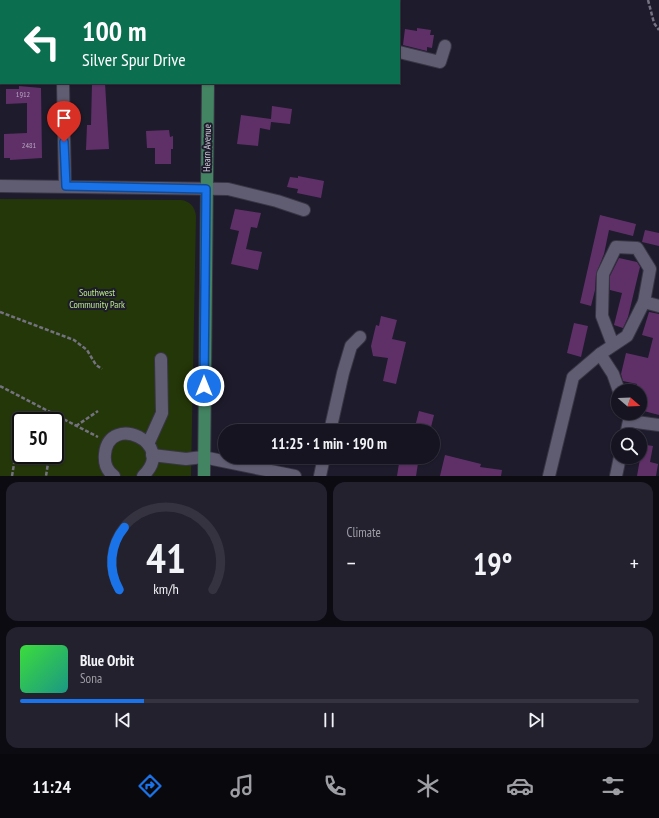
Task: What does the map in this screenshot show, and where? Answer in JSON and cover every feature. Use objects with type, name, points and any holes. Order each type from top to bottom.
[{"type":"main road","name":"Hearn Avenue","points":[[204,476],[208,84]]},
{"type":"street","points":[[400,52],[440,62],[445,46]]},
{"type":"street","points":[[63,84],[66,186]]},
{"type":"street","points":[[0,186],[228,190],[277,201],[304,210]]},
{"type":"street","points":[[549,476],[573,377],[600,354],[627,336],[644,302],[650,269],[637,248],[616,247],[603,274],[602,316],[613,345]]},
{"type":"street","points":[[644,302],[659,306]]},
{"type":"street","points":[[332,424],[343,373],[351,346],[360,337]]},
{"type":"street","points":[[600,354],[613,374],[617,384]]},
{"type":"street","points":[[143,476],[150,467],[150,449],[162,413],[162,358]]},
{"type":"street","points":[[640,420],[659,425]]},
{"type":"street","points":[[114,476],[107,468],[104,460],[108,445],[113,439],[124,434],[136,434],[150,449],[186,459],[203,457],[295,476]]},
{"type":"street","points":[[320,476],[323,464]]},
{"type":"street","points":[[616,476],[619,464]]},
{"type":"path","points":[[648,0],[654,23],[659,30]]},
{"type":"path","points":[[0,312],[74,340],[87,350],[96,365],[102,369]]},
{"type":"path","points":[[0,386],[98,437]]},
{"type":"path","points":[[76,426],[98,411]]},
{"type":"path","points":[[12,476],[14,464]]},
{"type":"path","points":[[46,476],[47,464]]},
{"type":"green space","name":"Southwest Community Park","points":[[0,199],[181,200],[189,203],[193,207],[196,216],[191,476],[0,476]]},
{"type":"building","points":[[417,28],[431,30],[430,35],[434,35],[432,48],[427,47],[427,51],[403,45],[405,29],[417,31]]},
{"type":"building","points":[[92,84],[105,84],[109,149],[86,150],[87,125],[91,125]]},
{"type":"building","points":[[19,86],[41,88],[42,158],[10,160],[10,158],[4,158],[4,134],[27,133],[27,103],[6,104],[6,89],[19,89]]},
{"type":"building","points":[[272,106],[292,109],[290,124],[271,122],[270,130],[260,128],[258,146],[237,144],[241,115],[271,119]]},
{"type":"building","points":[[169,130],[170,137],[173,136],[171,164],[155,164],[155,148],[147,148],[146,131]]},
{"type":"building","points":[[298,176],[324,181],[321,198],[297,193],[298,189],[287,187],[290,177],[298,178]]},
{"type":"building","points":[[235,209],[261,213],[257,228],[251,227],[246,249],[262,252],[258,270],[231,264],[239,231],[230,229]]},
{"type":"building","points":[[600,215],[636,224],[633,236],[609,230],[604,254],[596,274],[595,290],[591,306],[580,303]]},
{"type":"building","points":[[645,230],[659,233],[659,246],[642,242]]},
{"type":"building","points":[[619,258],[637,262],[640,267],[628,317],[623,328],[614,325],[622,293],[610,290],[610,276]]},
{"type":"building","points":[[649,312],[659,314],[659,415],[647,412],[647,384],[637,384],[623,381],[621,374],[626,353],[648,358],[653,338],[642,335]]},
{"type":"building","points":[[381,316],[397,320],[392,339],[406,342],[396,384],[383,381],[388,358],[373,356],[371,346],[376,325],[379,326]]},
{"type":"building","points":[[574,323],[588,326],[581,357],[567,353]]},
{"type":"building","points":[[419,411],[434,415],[432,424],[416,424]]},
{"type":"building","points":[[647,445],[653,446],[650,462],[658,464],[656,476],[637,476],[639,464],[647,464]]},
{"type":"building","points":[[445,455],[481,464],[480,467],[502,470],[501,476],[440,476]]},
{"type":"building","points":[[399,464],[418,464],[416,476],[397,476]]},
{"type":"route","points":[[64,142],[66,186],[206,189],[204,386]]}]
